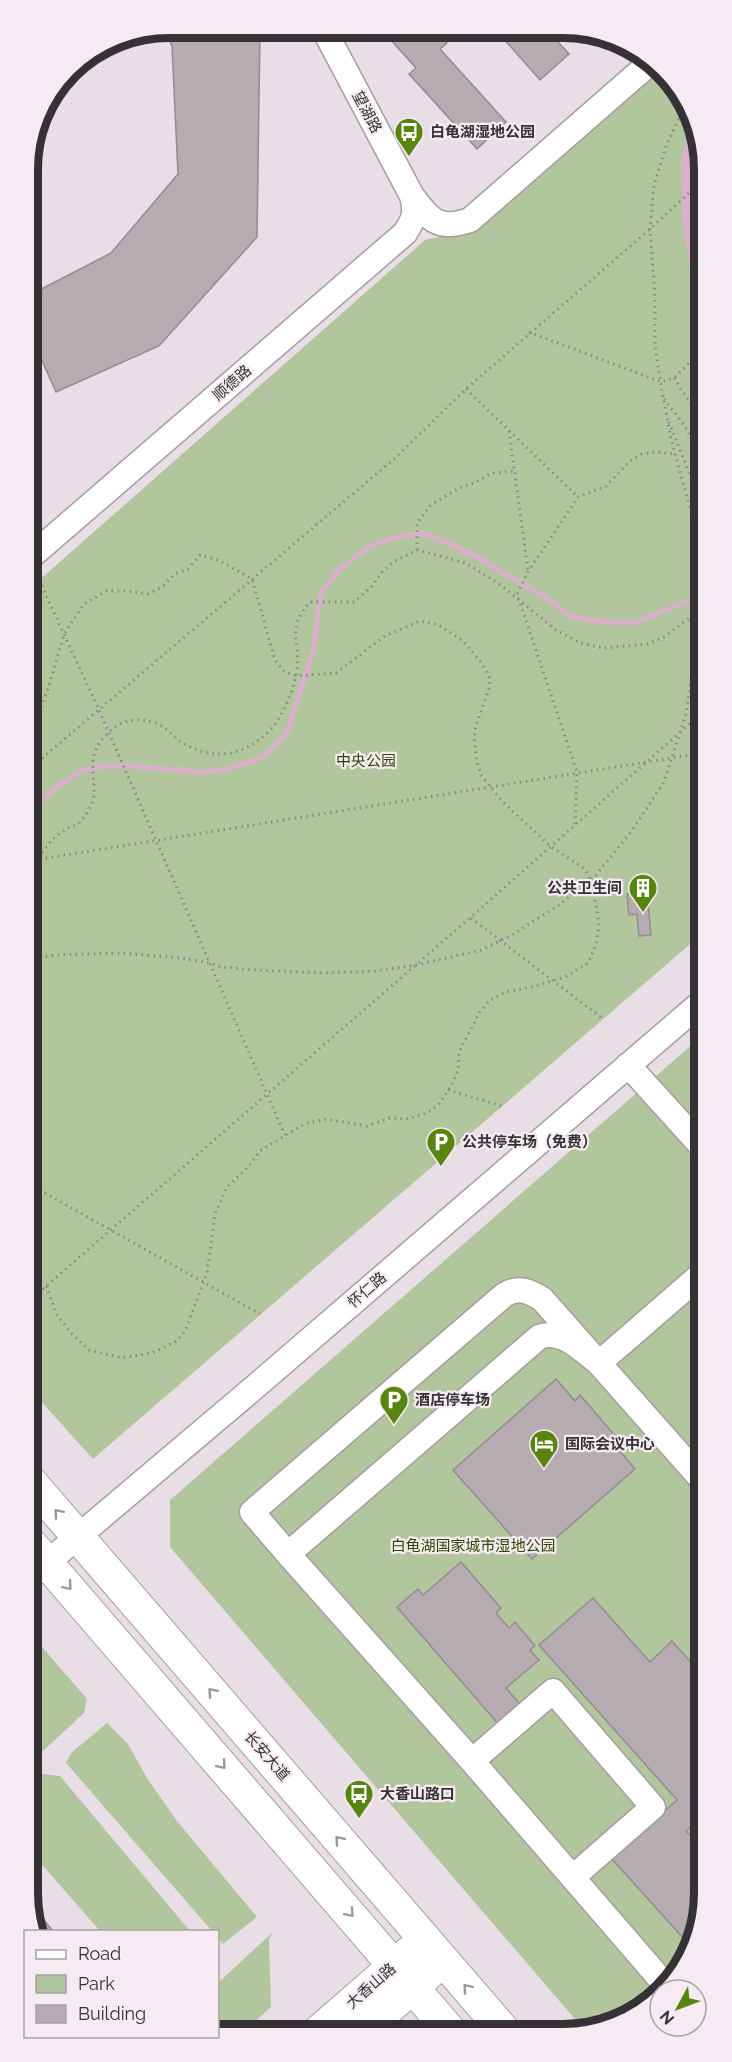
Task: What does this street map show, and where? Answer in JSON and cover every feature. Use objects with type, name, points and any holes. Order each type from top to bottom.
[{"type":"main road","name":"长安大道","points":[[38,1490],[498,2024]]},
{"type":"main road","points":[[38,1564],[444,2024]]},
{"type":"main road","name":"大香山路","points":[[330,2024],[404,1976],[434,1951]]},
{"type":"main road","name":"大香山路","points":[[366,2024],[404,1976]]},
{"type":"street","name":"望湖路","points":[[328,38],[412,196],[429,218],[440,224],[454,225],[470,220],[645,67]]},
{"type":"street","name":"顺德路","points":[[38,550],[405,233],[416,211],[412,196]]},
{"type":"street","name":"怀仁路","points":[[38,1559],[78,1536],[694,1009]]},
{"type":"street","points":[[628,1065],[694,1138]]},
{"type":"street","points":[[599,1363],[694,1281]]},
{"type":"street","points":[[659,1978],[252,1512],[512,1290],[519,1289],[531,1292],[543,1299],[599,1363],[694,1463]]},
{"type":"street","points":[[288,1554],[539,1337],[555,1334],[565,1338],[599,1363]]},
{"type":"street","points":[[472,1761],[553,1691],[653,1807],[573,1877]]},
{"type":"path","points":[[682,112],[666,146],[654,185],[650,229],[655,295],[655,346],[666,414],[694,523]]},
{"type":"path","points":[[38,762],[394,458],[529,332],[650,229],[694,188]]},
{"type":"path","points":[[529,332],[661,382],[674,378],[694,358]]},
{"type":"path","points":[[674,378],[694,409]]},
{"type":"path","points":[[466,389],[578,497]]},
{"type":"path","points":[[663,398],[684,425],[694,443]]},
{"type":"path","points":[[666,414],[694,485]]},
{"type":"path","points":[[509,430],[528,572]]},
{"type":"path","points":[[575,824],[577,772],[517,594],[528,572],[578,497],[606,486],[630,461],[642,454],[655,452],[675,454]]},
{"type":"path","points":[[417,550],[417,523],[431,505],[459,488],[492,474],[515,471]]},
{"type":"path","points":[[38,859],[52,840],[71,826],[77,825],[91,805],[92,758],[108,732],[137,719],[154,722],[165,728],[184,745],[200,751],[216,755],[234,753],[270,730],[280,717],[291,695],[296,676],[298,647],[294,637],[300,613],[310,602],[354,602],[393,562],[417,550],[466,563],[502,586],[556,630],[580,643],[603,648],[648,644],[664,637],[694,614]]},
{"type":"path","points":[[38,713],[48,689],[64,634],[84,604],[106,591],[148,594],[162,587],[175,574],[188,569],[200,555],[218,560],[252,579],[275,660],[284,671],[296,676],[336,673],[385,636],[420,621],[439,626],[463,641],[490,678],[489,689],[474,737],[481,775],[489,787],[519,818],[550,846],[585,869],[590,879],[599,925],[596,945],[588,963],[565,977],[506,992],[490,1000],[479,1013],[459,1052],[458,1071],[448,1090],[439,1104],[427,1113],[408,1119],[390,1118],[367,1126],[326,1119],[304,1124],[260,1151],[249,1166],[226,1187],[214,1214],[207,1274],[186,1329],[177,1341],[152,1353],[122,1358],[89,1350],[57,1315],[46,1286]]},
{"type":"path","points":[[39,580],[99,710],[285,1135]]},
{"type":"path","points":[[38,958],[120,953],[180,958],[221,967],[324,973],[375,971],[416,965],[481,950],[558,906],[590,879],[613,856],[648,808],[664,782],[673,757],[686,714],[694,657]]},
{"type":"path","points":[[38,1293],[694,720]]},
{"type":"path","points":[[38,860],[694,754]]},
{"type":"path","points":[[471,917],[603,1019]]},
{"type":"path","points":[[448,1090],[502,1106]]},
{"type":"path","points":[[38,1189],[260,1314]]},
{"type":"green space","name":"中央公园","points":[[653,73],[662,82],[681,111],[688,127],[694,169],[694,941],[93,1459],[38,1398],[38,581],[425,240],[470,230]]},
{"type":"green space","name":"白龟湖国家城市湿地公园","points":[[694,1043],[694,1902],[690,1927],[681,1951],[663,1978],[648,1978],[648,1993],[629,2007],[605,2018],[578,2023],[170,1547],[170,1500]]},
{"type":"green space","points":[[38,1648],[43,1648],[87,1699],[84,1713],[38,1756]]},
{"type":"green space","points":[[107,1723],[128,1744],[147,1778],[177,1821],[257,1917],[223,1944],[219,1939],[219,1930],[211,1930],[66,1763],[71,1753]]},
{"type":"green space","points":[[43,1774],[60,1776],[189,1930],[99,1930],[38,1860],[38,1778]]},
{"type":"green space","points":[[273,1932],[269,1940],[271,2007],[252,2024],[219,2024],[219,1982]]},
{"type":"shaded area","points":[[689,130],[694,169],[694,283],[682,218],[681,161]]},
{"type":"building","points":[[168,38],[260,38],[257,237],[159,346],[56,392],[38,352],[38,291],[111,253],[178,174],[172,46]]},
{"type":"building","points":[[389,38],[442,38],[447,43],[440,49],[506,122],[477,149],[409,74],[416,68]]},
{"type":"building","points":[[503,38],[554,38],[569,54],[540,80]]},
{"type":"building","name":"公共卫生间","points":[[647,892],[651,935],[639,936],[637,914],[629,915],[627,894]]},
{"type":"building","name":"国际会议中心","points":[[556,1379],[575,1401],[580,1395],[623,1445],[618,1449],[635,1469],[532,1559],[453,1470]]},
{"type":"building","points":[[461,1562],[501,1608],[496,1613],[509,1628],[515,1622],[535,1646],[530,1650],[539,1660],[506,1688],[521,1705],[499,1725],[397,1607],[418,1589],[423,1595]]},
{"type":"building","points":[[593,1598],[650,1662],[672,1641],[694,1666],[694,1708],[691,1711],[694,1714],[694,1824],[686,1831],[694,1839],[694,1902],[690,1927],[685,1940],[611,1858],[677,1800],[539,1645]]},
{"type":"building","points":[[40,1915],[52,1930],[43,1930]]},
{"type":"waterway","points":[[38,805],[59,785],[81,771],[104,766],[204,772],[231,768],[265,756],[287,733],[313,651],[321,593],[340,569],[370,546],[397,537],[422,533],[452,545],[542,595],[570,616],[603,622],[634,623],[694,599]]},
{"type":"place","name":"白龟湖湿地公园","points":[[409,158]]},
{"type":"place","name":"公共卫生间","points":[[643,914]]},
{"type":"place","name":"公共停车场（免费）","points":[[441,1168]]},
{"type":"place","name":"酒店停车场","points":[[394,1426]]},
{"type":"place","name":"国际会议中心","points":[[544,1470]]},
{"type":"place","name":"大香山路口","points":[[359,1820]]}]
